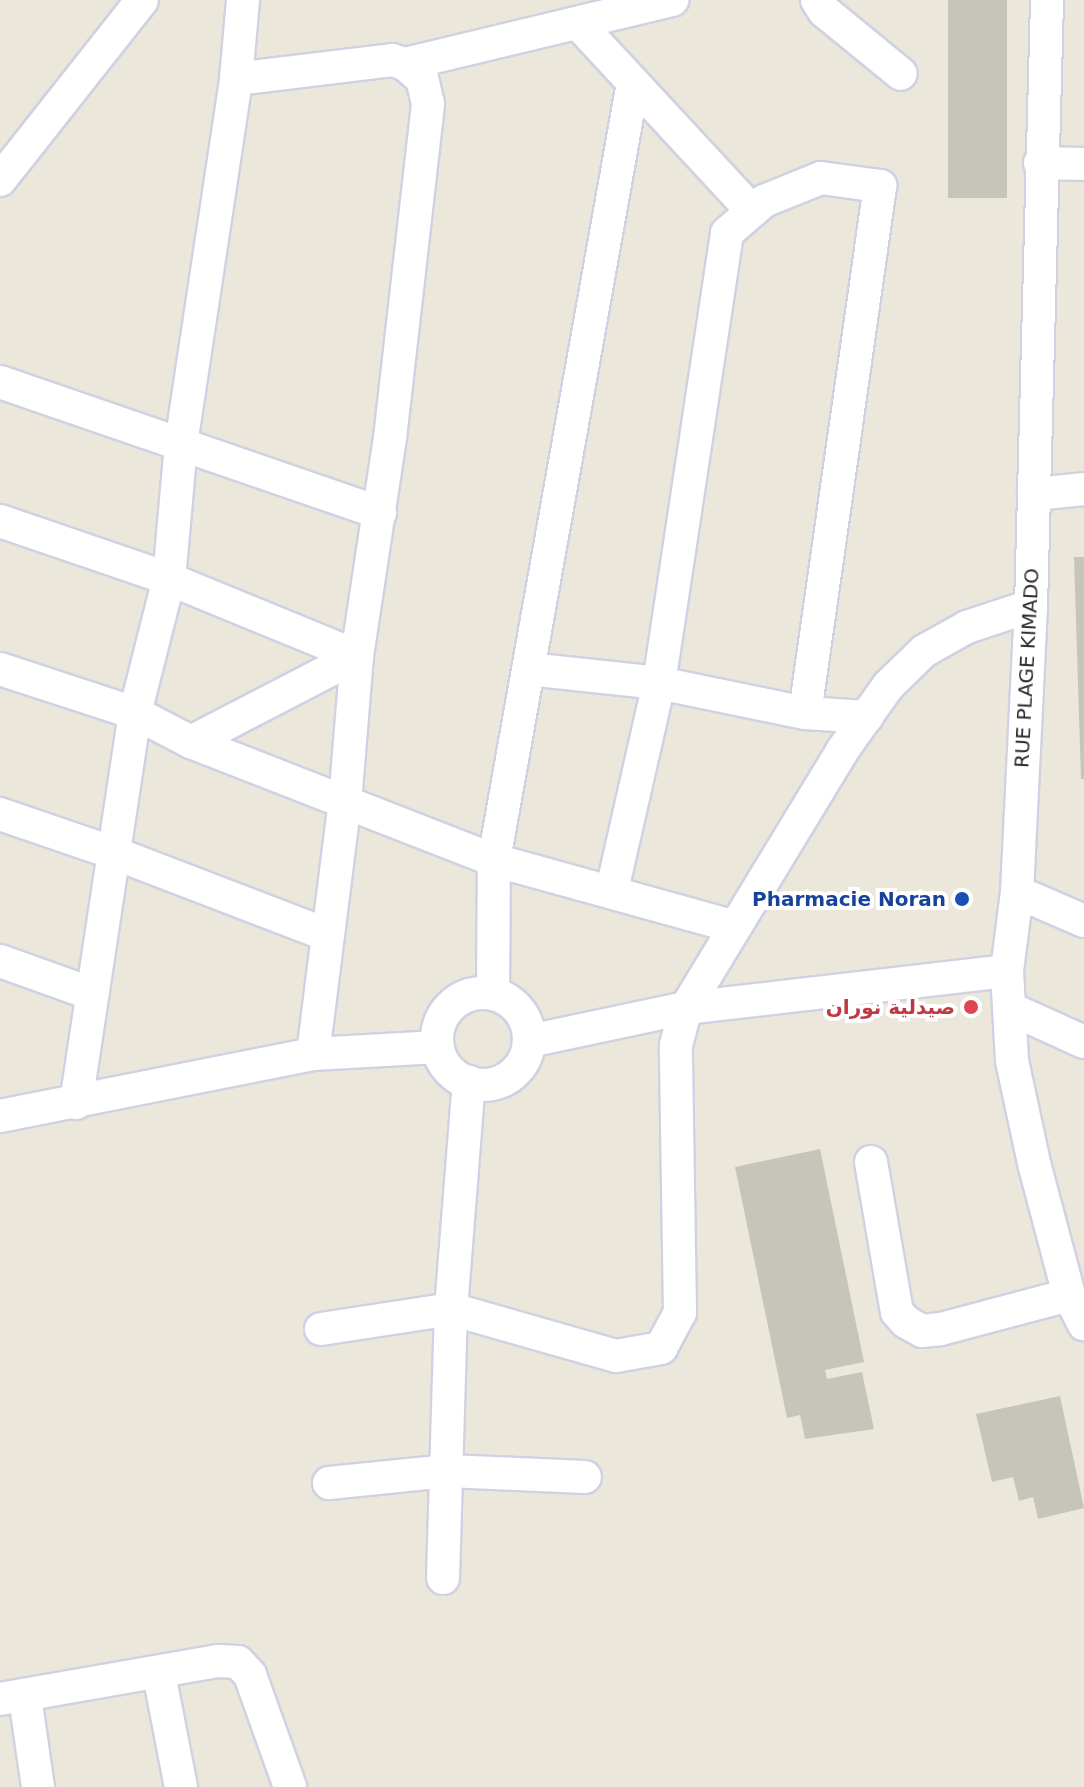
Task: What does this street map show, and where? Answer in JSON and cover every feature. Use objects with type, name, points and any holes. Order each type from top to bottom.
[{"type":"street","points":[[0,180],[142,0]]},
{"type":"street","points":[[76,1103],[135,713],[169,579],[181,444],[236,79],[243,0]]},
{"type":"street","points":[[405,64],[672,0]]},
{"type":"street","name":"RUE PLAGE KIMADO","points":[[1047,0],[1040,163],[1031,606],[1017,892],[1007,971],[1012,1061],[1035,1167],[1069,1295],[1084,1324]]},
{"type":"street","points":[[822,4],[901,74]]},
{"type":"street","points":[[578,23],[752,211]]},
{"type":"street","points":[[236,79],[392,60],[405,64],[422,79],[428,104],[380,513],[357,656],[345,802],[313,1054]]},
{"type":"street","points":[[493,994],[494,860],[633,83]]},
{"type":"street","points":[[1040,163],[1084,164]]},
{"type":"street","points":[[612,890],[659,683],[727,233],[764,201],[821,178],[880,186],[805,713]]},
{"type":"street","points":[[0,382],[380,513]]},
{"type":"street","points":[[1034,494],[1084,489]]},
{"type":"street","points":[[0,521],[169,579],[357,656]]},
{"type":"street","points":[[321,1329],[451,1309],[616,1356],[661,1348],[680,1313],[676,1045],[686,1008],[842,751],[888,686],[924,651],[967,627],[1031,606]]},
{"type":"street","points":[[191,742],[357,656]]},
{"type":"street","points":[[0,669],[135,713],[191,742],[494,860],[612,890],[735,927]]},
{"type":"street","points":[[528,669],[659,683],[805,713],[867,717]]},
{"type":"street","points":[[0,814],[114,853],[328,935]]},
{"type":"street","points":[[1017,892],[1084,921]]},
{"type":"street","points":[[0,961],[92,994]]},
{"type":"street","points":[[529,1041],[686,1008],[1007,971]]},
{"type":"street","points":[[471,994],[493,994],[508,999],[527,1024],[529,1041],[526,1057],[504,1080],[489,1085],[469,1082],[449,1069],[438,1047],[438,1031],[443,1016],[456,1001],[471,994]]},
{"type":"street","points":[[1009,1008],[1084,1042]]},
{"type":"street","points":[[0,1116],[313,1054],[438,1047]]},
{"type":"street","points":[[443,1578],[451,1309],[469,1082]]},
{"type":"street","points":[[871,1162],[897,1312],[906,1322],[922,1331],[941,1329],[1069,1295]]},
{"type":"street","points":[[329,1483],[448,1471],[585,1477]]},
{"type":"street","points":[[38,1787],[12,1698],[231,1661],[246,1668],[290,1787]]},
{"type":"street","points":[[159,1674],[181,1787]]},
{"type":"building","points":[[948,0],[1007,0],[1007,198],[948,198]]},
{"type":"building","points":[[1074,557],[1084,557],[1084,779],[1081,779]]},
{"type":"building","points":[[820,1149],[864,1362],[825,1370],[827,1379],[862,1372],[874,1429],[805,1439],[800,1415],[787,1418],[735,1167]]},
{"type":"building","points":[[1060,1396],[1084,1508],[1038,1519],[1033,1497],[1019,1501],[1013,1477],[992,1482],[976,1414]]},
{"type":"place","name":"Pharmacie Noran","points":[[962,899]]},
{"type":"place","name":"صيدلية نوران","points":[[971,1007]]}]
